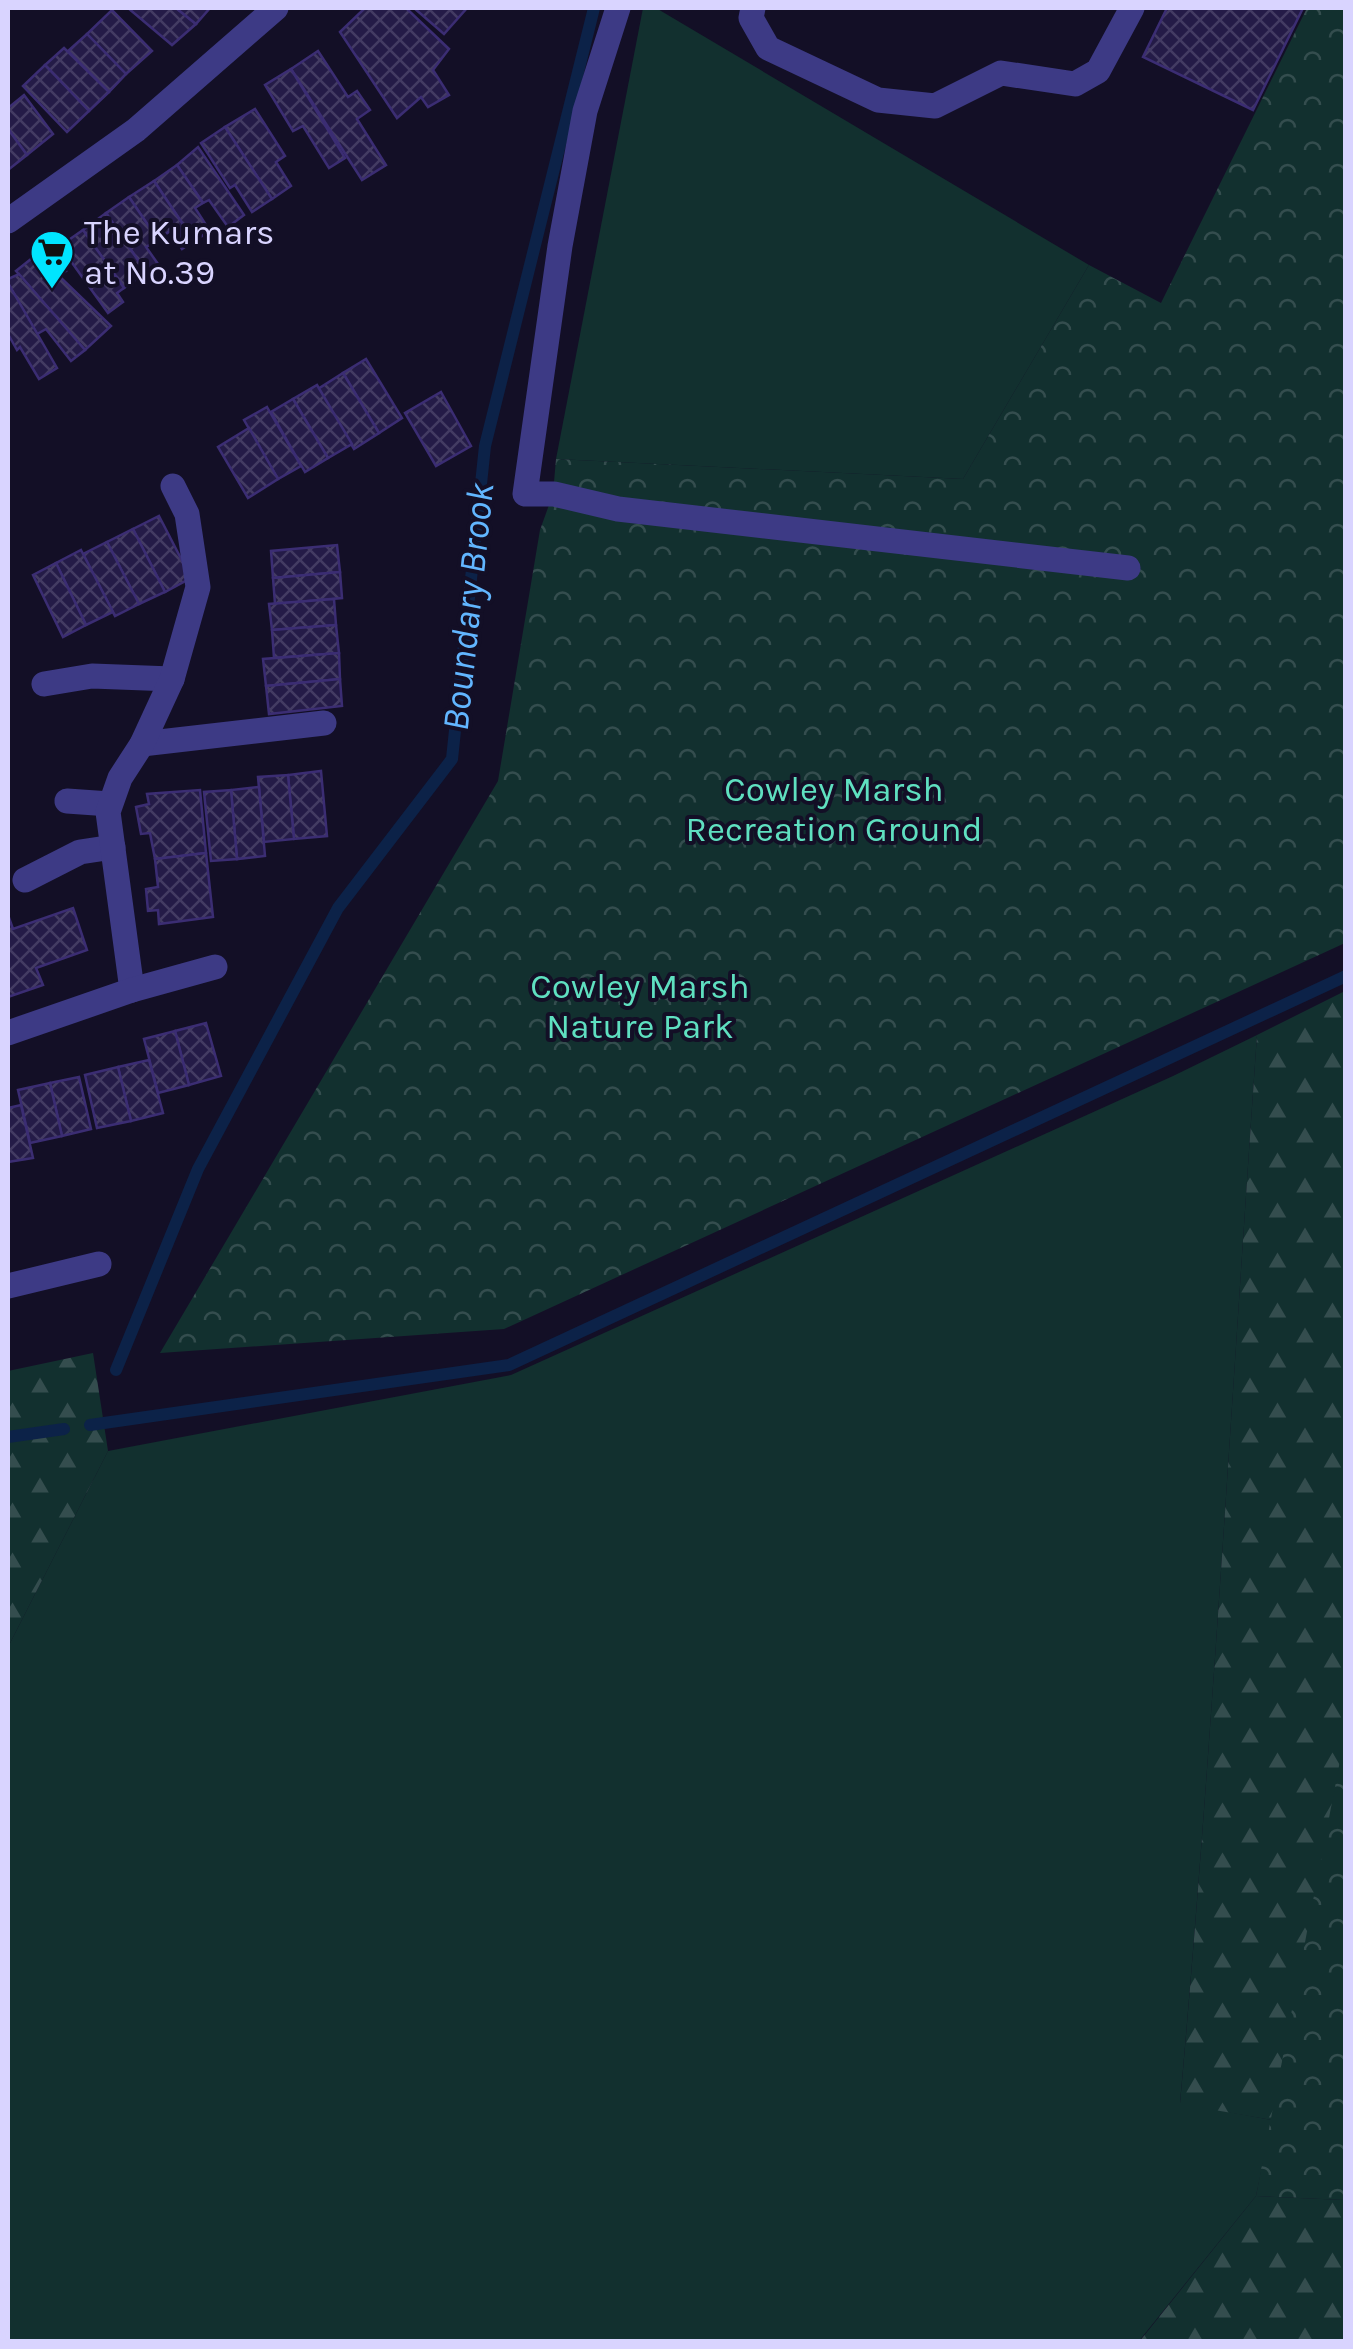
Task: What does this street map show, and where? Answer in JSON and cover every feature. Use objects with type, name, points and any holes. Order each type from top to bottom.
[{"type":"street","points":[[8,222],[136,130],[276,8]]},
{"type":"street","points":[[618,8],[581,130],[560,246],[525,494],[554,494],[618,509],[1128,568]]},
{"type":"street","points":[[753,8],[750,18],[768,48],[878,100],[935,106],[1002,73],[1075,84],[1098,71],[1132,8]]},
{"type":"street","points":[[132,990],[110,804],[172,679],[198,587],[188,514],[173,486]]},
{"type":"street","points":[[44,684],[92,676],[172,679]]},
{"type":"street","points":[[142,744],[324,723]]},
{"type":"street","points":[[67,801],[110,804]]},
{"type":"street","points":[[25,880],[80,852],[113,847]]},
{"type":"street","points":[[8,1033],[132,990],[215,967]]},
{"type":"street","points":[[8,1286],[99,1264]]},
{"type":"green space","points":[[643,8],[656,8],[1089,265],[963,479],[556,459]]},
{"type":"green space","name":"Cowley Marsh Recreation Ground","points":[[1307,8],[1345,8],[1345,943],[504,1329],[160,1353],[498,781],[540,530],[553,494],[556,459],[963,479],[1089,265],[1161,303]]},
{"type":"green space","points":[[1345,991],[1345,1738],[1272,2120],[1180,2104],[1212,1703],[1257,1035]]},
{"type":"green space","points":[[1257,1035],[1212,1703],[1180,2103],[1272,2120],[1256,2196],[1139,2341],[8,2341],[8,1647],[108,1451],[511,1375]]},
{"type":"green space","points":[[93,1353],[108,1451],[8,1647],[8,1371]]},
{"type":"green space","points":[[1345,1735],[1345,2200],[1256,2196]]},
{"type":"green space","points":[[1256,2196],[1345,2200],[1345,2341],[1139,2342]]},
{"type":"building","points":[[128,8],[176,8],[196,24],[172,45]]},
{"type":"building","points":[[176,8],[210,8],[196,24]]},
{"type":"building","points":[[365,8],[406,8],[449,49],[433,70],[449,95],[428,107],[421,97],[397,118],[340,32]]},
{"type":"building","points":[[414,8],[467,8],[444,34]]},
{"type":"building","points":[[1167,8],[1303,8],[1253,110],[1143,57]]},
{"type":"building","points":[[112,10],[152,51],[126,74],[87,34]]},
{"type":"building","points":[[87,34],[126,74],[109,92],[68,51]]},
{"type":"building","points":[[64,48],[109,92],[89,111],[45,65]]},
{"type":"building","points":[[318,51],[348,97],[357,91],[370,110],[357,119],[386,165],[362,180],[291,69]]},
{"type":"building","points":[[45,65],[89,111],[67,132],[23,86]]},
{"type":"building","points":[[291,69],[345,158],[329,168],[303,126],[293,131],[265,85]]},
{"type":"building","points":[[24,95],[53,134],[27,155],[8,129],[8,108]]},
{"type":"building","points":[[255,109],[285,156],[276,162],[291,186],[272,199],[225,127]]},
{"type":"building","points":[[225,127],[272,199],[252,212],[235,185],[230,188],[201,143]]},
{"type":"building","points":[[8,129],[27,155],[8,170]]},
{"type":"building","points":[[198,147],[244,215],[228,227],[209,200],[203,203],[177,165]]},
{"type":"building","points":[[177,165],[203,203],[195,208],[210,231],[194,241],[154,181]]},
{"type":"building","points":[[154,181],[194,241],[182,249],[170,231],[158,240],[129,197]]},
{"type":"building","points":[[129,197],[158,240],[146,247],[158,264],[146,272],[106,213]]},
{"type":"building","points":[[106,213],[146,272],[124,288],[83,230]]},
{"type":"building","points":[[83,230],[124,288],[117,293],[123,302],[108,313],[60,246]]},
{"type":"building","name":"The Kumars at No.39","points":[[46,247],[66,271],[59,276],[111,326],[85,350],[16,271]]},
{"type":"building","points":[[19,274],[85,350],[71,361],[46,329],[37,334],[8,283],[8,279]]},
{"type":"building","points":[[8,283],[57,368],[39,379],[8,334]]},
{"type":"building","points":[[366,359],[402,418],[379,433],[343,373]]},
{"type":"building","points":[[343,373],[379,433],[354,449],[318,389]]},
{"type":"building","points":[[317,385],[352,444],[328,458],[293,399]]},
{"type":"building","points":[[441,392],[471,446],[436,466],[405,413]]},
{"type":"building","points":[[293,399],[328,458],[305,472],[271,412]]},
{"type":"building","points":[[267,407],[301,466],[278,479],[244,420]]},
{"type":"building","points":[[249,428],[278,479],[248,498],[218,447]]},
{"type":"building","points":[[159,516],[191,578],[165,592],[133,529]]},
{"type":"building","points":[[133,529],[165,592],[139,604],[107,542]]},
{"type":"building","points":[[107,542],[139,604],[115,616],[83,554]]},
{"type":"building","points":[[337,545],[340,572],[273,578],[271,551]]},
{"type":"building","points":[[81,550],[113,612],[86,625],[56,563]]},
{"type":"building","points":[[56,563],[86,625],[63,637],[33,575]]},
{"type":"building","points":[[340,572],[342,598],[275,604],[273,578]]},
{"type":"building","points":[[334,599],[336,625],[272,630],[269,604]]},
{"type":"building","points":[[336,625],[339,653],[274,658],[272,630]]},
{"type":"building","points":[[339,653],[340,679],[266,686],[263,659]]},
{"type":"building","points":[[340,679],[342,706],[269,714],[266,686]]},
{"type":"building","points":[[321,771],[327,836],[294,839],[288,775]]},
{"type":"building","points":[[288,775],[294,839],[264,842],[258,777]]},
{"type":"building","points":[[259,787],[265,856],[237,859],[231,790]]},
{"type":"building","points":[[200,790],[206,853],[155,859],[150,833],[141,834],[136,807],[149,804],[147,794]]},
{"type":"building","points":[[231,790],[237,859],[211,861],[204,792]]},
{"type":"building","points":[[206,853],[213,917],[159,924],[158,910],[148,911],[146,889],[158,887],[155,859]]},
{"type":"building","points":[[73,908],[87,950],[36,968],[43,985],[8,997],[8,915],[13,929]]},
{"type":"building","points":[[206,1023],[221,1076],[189,1085],[175,1031]]},
{"type":"building","points":[[175,1031],[189,1085],[158,1093],[144,1039]]},
{"type":"building","points":[[149,1060],[163,1113],[131,1121],[118,1067]]},
{"type":"building","points":[[118,1067],[131,1121],[97,1128],[85,1075]]},
{"type":"building","points":[[79,1077],[91,1129],[62,1136],[50,1083]]},
{"type":"building","points":[[50,1083],[62,1136],[30,1143],[18,1090]]},
{"type":"building","points":[[21,1105],[33,1158],[8,1162],[8,1108]]},
{"type":"waterway","name":"Boundary Brook","points":[[116,1370],[198,1169],[338,908],[452,759],[485,446],[594,8]]},
{"type":"waterway","points":[[90,1425],[509,1365],[1346,976]]},
{"type":"waterway","name":"Boundary Brook","points":[[8,1437],[64,1429]]},
{"type":"place","name":"The Kumars at No.39","points":[[52,290]]},
{"type":"park label","name":"Cowley Marsh Nature Park","points":[[640,1006]]}]
